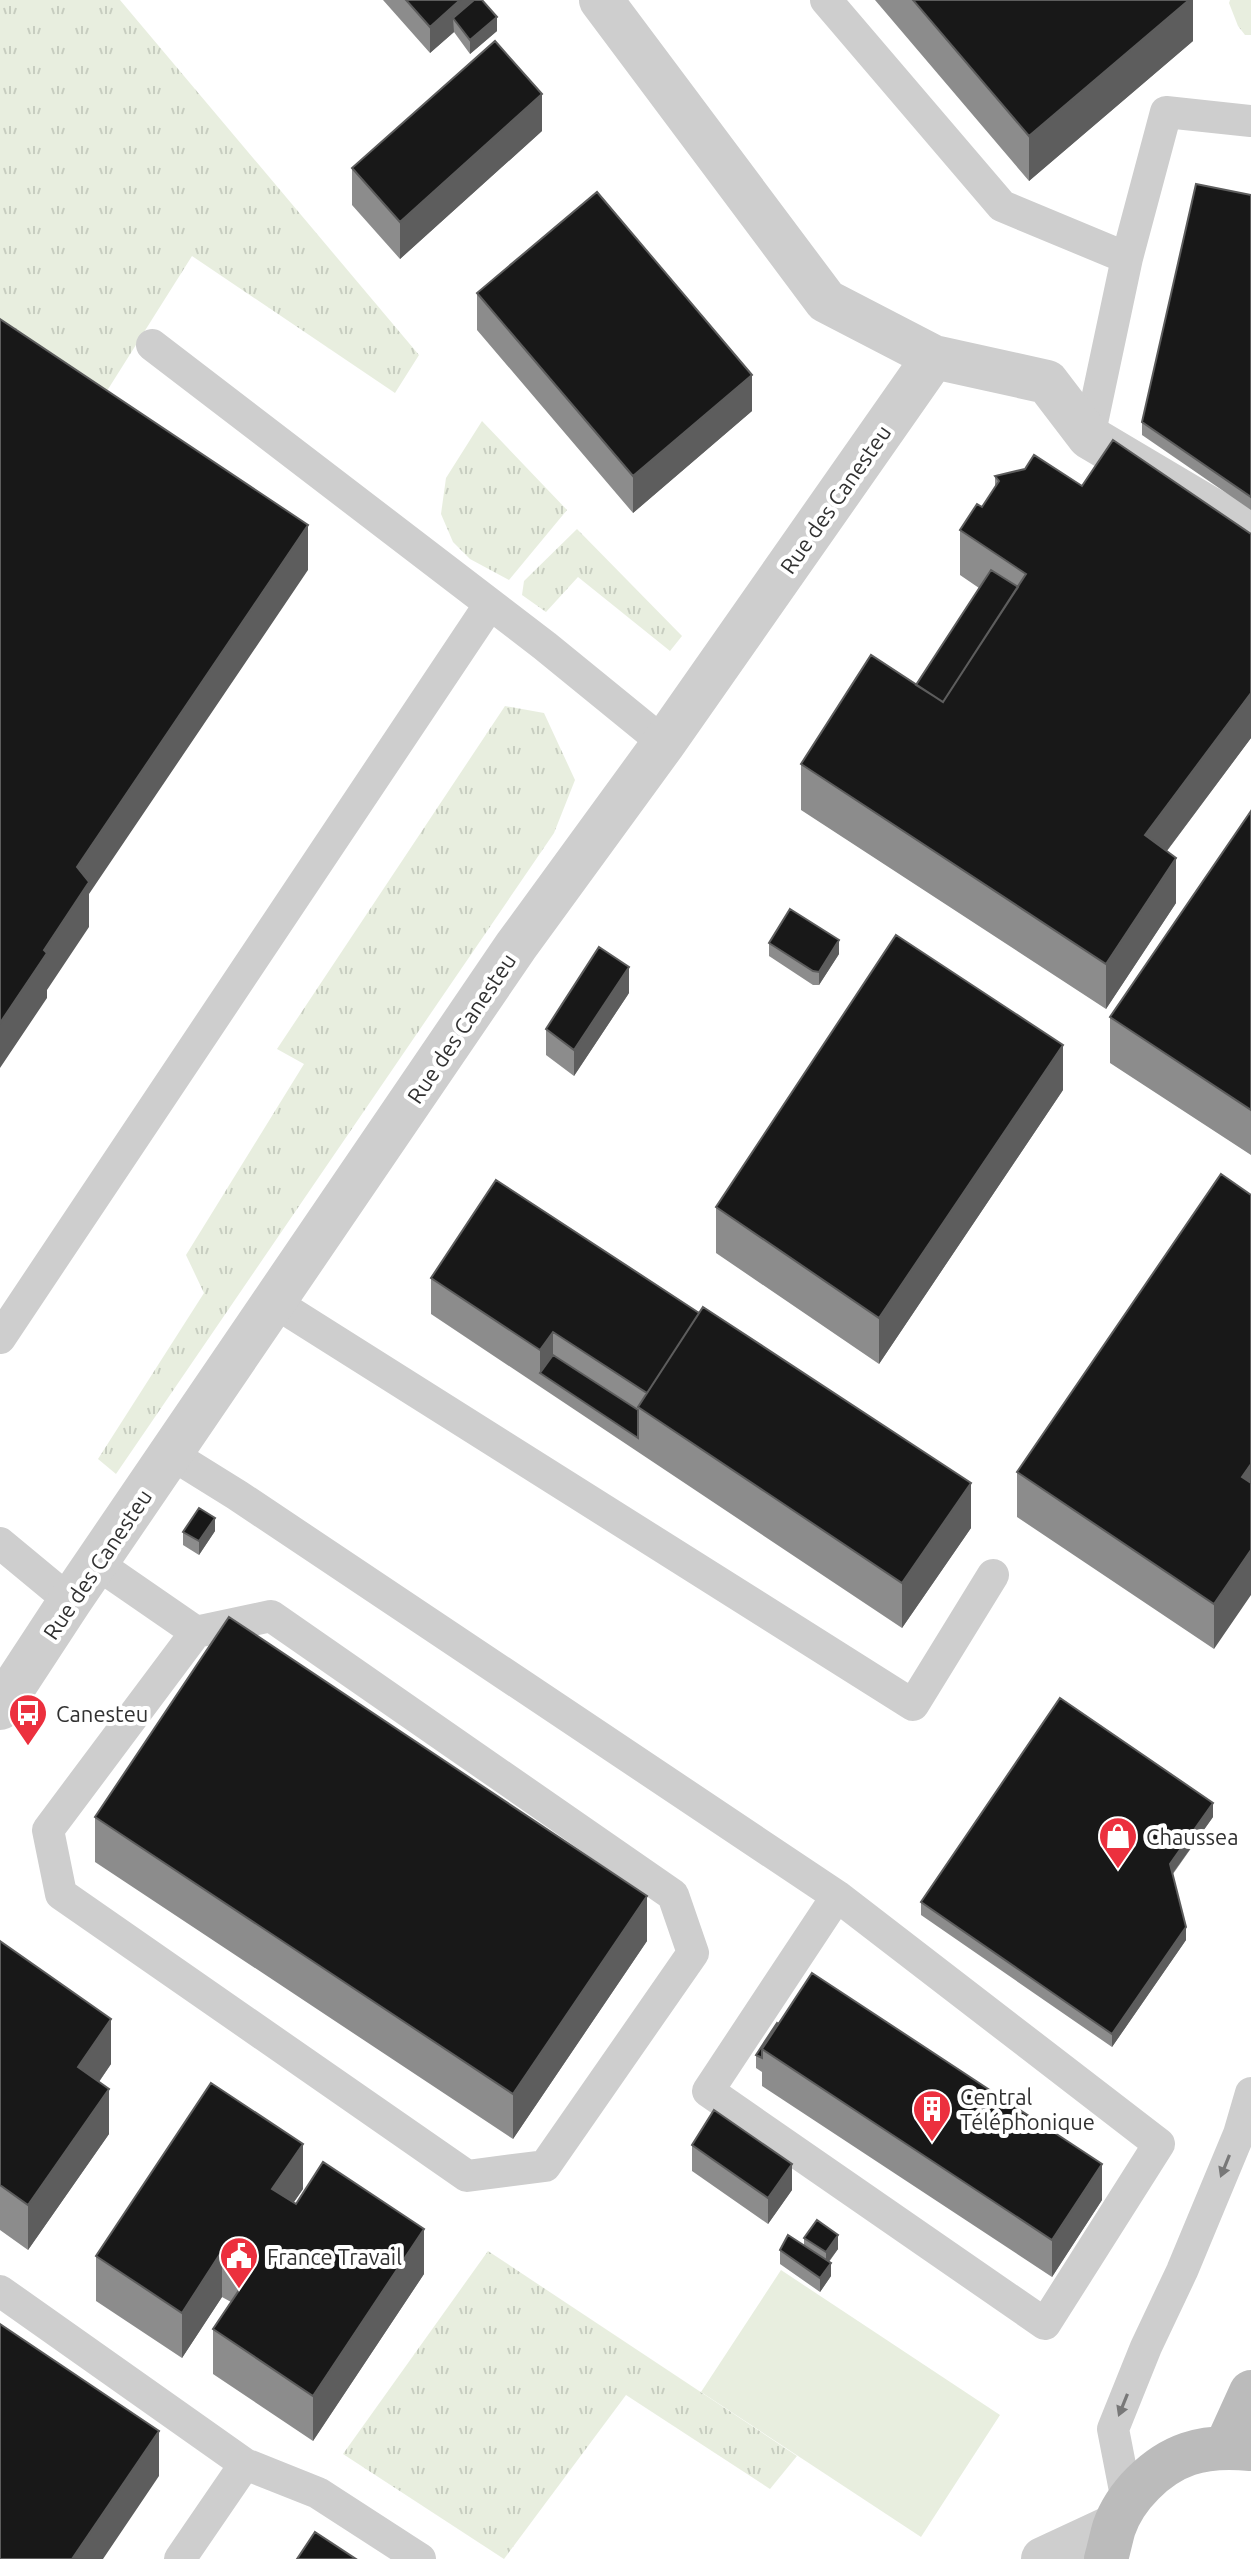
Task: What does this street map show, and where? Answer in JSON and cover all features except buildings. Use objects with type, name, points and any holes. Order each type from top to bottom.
[{"type":"main road","points":[[1116,2529],[1153,2473],[1188,2454],[1239,2448],[1251,2392]]},
{"type":"street","points":[[601,0],[826,301],[934,357],[1047,382],[1089,437],[1251,533]]},
{"type":"street","name":"Rue des Canesteu","points":[[0,1708],[516,946],[664,743],[934,357]]},
{"type":"street","points":[[1043,2559],[1116,2529]]},
{"type":"lane","points":[[826,0],[1002,206],[1127,258]]},
{"type":"lane","points":[[1089,437],[1127,258],[1166,112],[1251,121]]},
{"type":"lane","points":[[152,345],[490,604],[664,743]]},
{"type":"lane","points":[[0,1338],[490,604]]},
{"type":"lane","points":[[274,1302],[913,1705],[993,1575]]},
{"type":"lane","points":[[171,1454],[837,1896],[1159,2144],[1045,2324],[708,2091],[837,1896]]},
{"type":"lane","points":[[0,1543],[70,1601]]},
{"type":"lane","points":[[96,1563],[196,1632],[271,1616],[673,1895],[693,1953],[545,2166],[467,2176],[61,1894],[48,1830],[196,1632]]},
{"type":"lane","points":[[1116,2529],[1113,2429],[1233,2147],[1251,2093]]},
{"type":"lane","points":[[0,2291],[245,2464],[318,2493],[420,2559]]},
{"type":"lane","points":[[180,2559],[245,2464]]},
{"type":"green space","points":[[0,0],[120,0],[419,355],[395,393],[192,256],[105,394],[0,327]]},
{"type":"green space","points":[[1230,0],[1251,0],[1251,35],[1245,35],[1238,26]]},
{"type":"green space","points":[[482,421],[567,510],[509,580],[470,559],[453,542],[441,514],[446,478]]},
{"type":"green space","points":[[577,529],[682,636],[670,651],[578,577],[546,612],[522,595],[524,581]]},
{"type":"green space","points":[[505,706],[544,713],[575,780],[554,833],[116,1474],[98,1459],[204,1293],[186,1255],[304,1064],[277,1049]]},
{"type":"green space","points":[[488,2251],[797,2456],[770,2489],[626,2395],[504,2559],[343,2454]]},
{"type":"green space","points":[[781,2270],[1000,2415],[921,2537],[701,2392]]},
{"type":"place","name":"Canesteu","points":[[28,1747]]},
{"type":"place","name":"Chaussea","points":[[1118,1870]]},
{"type":"place","name":"Central Téléphonique","points":[[932,2143]]},
{"type":"place","name":"France Travail","points":[[239,2290]]}]
